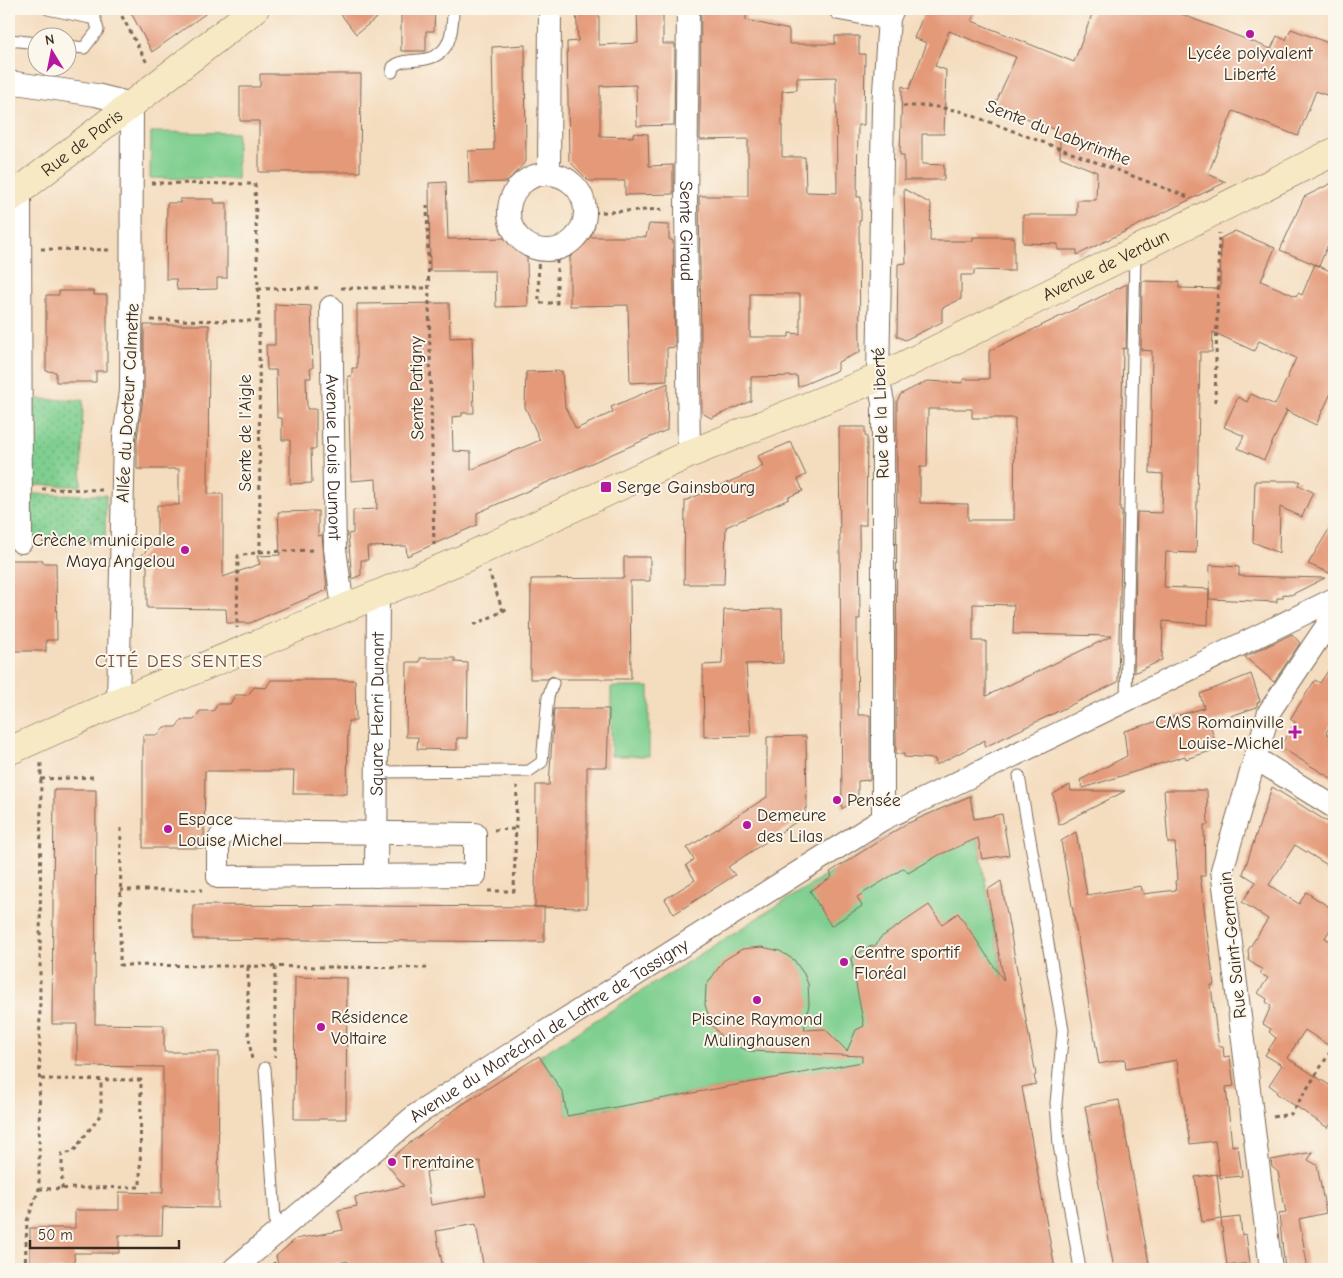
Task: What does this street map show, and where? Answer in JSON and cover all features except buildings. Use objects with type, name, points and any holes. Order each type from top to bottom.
[{"type":"street","name":"Rue de Paris","points":[[14,195],[255,9]]},
{"type":"street","points":[[548,173],[550,9]]},
{"type":"street","name":"Sente Giraud","points":[[688,9],[686,208],[689,454]]},
{"type":"street","points":[[840,9],[891,14]]},
{"type":"street","name":"Rue de la Liberté","points":[[883,819],[883,402],[878,378],[883,106],[891,14]]},
{"type":"street","points":[[9,82],[96,95],[132,104]]},
{"type":"street","name":"Allée du Docteur Calmette","points":[[118,702],[124,437],[131,398],[132,104]]},
{"type":"street","name":"Avenue de Verdun","points":[[9,751],[118,702],[435,571],[689,454],[878,378],[1334,152]]},
{"type":"street","points":[[548,173],[568,179],[582,193],[586,213],[581,232],[566,246],[547,248],[527,245],[513,230],[508,210],[514,191],[529,177],[548,173]]},
{"type":"street","points":[[14,195],[21,249],[21,542]]},
{"type":"street","name":"Avenue Louis Dumont","points":[[329,294],[335,549],[343,608]]},
{"type":"street","name":"Square Henri Dunant","points":[[376,876],[378,594]]},
{"type":"street","name":"Avenue du Maréchal de Lattre de Tassigny","points":[[234,1269],[370,1153],[440,1099],[883,819],[1334,599]]},
{"type":"street","name":"Rue Saint-Germain","points":[[1271,1269],[1222,870],[1269,712],[1334,615]]},
{"type":"street","points":[[1255,758],[1334,807]]},
{"type":"street","points":[[224,831],[475,834],[475,875],[376,876],[218,877],[218,841],[224,831]]},
{"type":"lane","points":[[48,9],[95,19],[98,30],[84,48],[78,47]]},
{"type":"lane","points":[[392,72],[393,67],[398,62],[424,60],[443,51],[453,33],[453,9]]},
{"type":"lane","points":[[9,40],[28,42]]},
{"type":"lane","points":[[1126,701],[1135,250]]},
{"type":"lane","points":[[376,772],[529,771],[542,762],[548,696],[553,683]]},
{"type":"lane","points":[[1019,776],[1063,1030],[1056,1103],[1058,1145],[1080,1269]]},
{"type":"lane","points":[[265,1068],[276,1234]]},
{"type":"path","points":[[118,9],[149,67]]},
{"type":"path","name":"Sente du Labyrinthe","points":[[883,106],[931,106],[960,111],[1220,208]]},
{"type":"path","name":"Sente de l'Aigle","points":[[133,182],[256,184],[259,321],[260,552]]},
{"type":"path","name":"Sente Patigny","points":[[427,205],[435,571]]},
{"type":"path","points":[[586,213],[686,208]]},
{"type":"path","points":[[1215,402],[1220,208]]},
{"type":"path","points":[[547,248],[557,303],[539,303],[547,248]]},
{"type":"path","points":[[21,249],[133,250]]},
{"type":"path","points":[[258,289],[329,294],[428,288]]},
{"type":"path","points":[[132,319],[259,321]]},
{"type":"path","points":[[21,488],[123,491]]},
{"type":"path","points":[[21,542],[122,543]]},
{"type":"path","points":[[237,652],[238,556],[260,552],[335,549]]},
{"type":"path","points":[[481,550],[503,611]]},
{"type":"path","points":[[474,625],[509,607]]},
{"type":"path","points":[[25,1269],[27,1221],[39,1190],[41,737]]},
{"type":"path","points":[[41,778],[96,777]]},
{"type":"path","points":[[121,828],[120,965],[429,968]]},
{"type":"path","points":[[248,966],[248,1030],[253,1068],[275,1068],[274,967]]},
{"type":"path","points":[[1253,1120],[1291,1114],[1334,1046]]},
{"type":"path","points":[[39,1079],[141,1080],[140,1187],[39,1190]]},
{"type":"path","points":[[62,1189],[62,1154],[73,1152],[101,1114],[101,1080]]},
{"type":"green space","points":[[151,132],[237,133],[237,179],[150,178]]},
{"type":"green space","points":[[25,399],[83,400],[81,486],[24,485]]},
{"type":"green space","points":[[24,494],[106,495],[105,540],[25,538]]},
{"type":"green space","points":[[611,687],[649,687],[649,756],[611,756]]},
{"type":"green space","name":"Centre sportif Floréal","points":[[970,796],[1013,1035],[567,1116],[563,1093],[539,1056],[906,824]]},
{"type":"place","name":"Lycée polyvalent Liberté","points":[[1250,34]]},
{"type":"place","name":"Serge Gainsbourg","points":[[606,487]]},
{"type":"place","name":"Crèche municipale Maya Angelou","points":[[185,550]]},
{"type":"place","name":"CMS Romainville Louise-Michel","points":[[1295,732]]},
{"type":"place","name":"Pensée","points":[[837,800]]},
{"type":"place","name":"Demeure des Lilas","points":[[747,825]]},
{"type":"place","name":"Espace Louise Michel","points":[[168,829]]},
{"type":"place","name":"Centre sportif Floréal","points":[[844,962]]},
{"type":"place","name":"Piscine Raymond Mulinghausen","points":[[757,1000]]},
{"type":"place","name":"Résidence Voltaire","points":[[321,1027]]},
{"type":"place","name":"Trentaine","points":[[392,1162]]},
{"type":"district","name":"CITÉ DES SENTES","points":[[179,661]]}]
